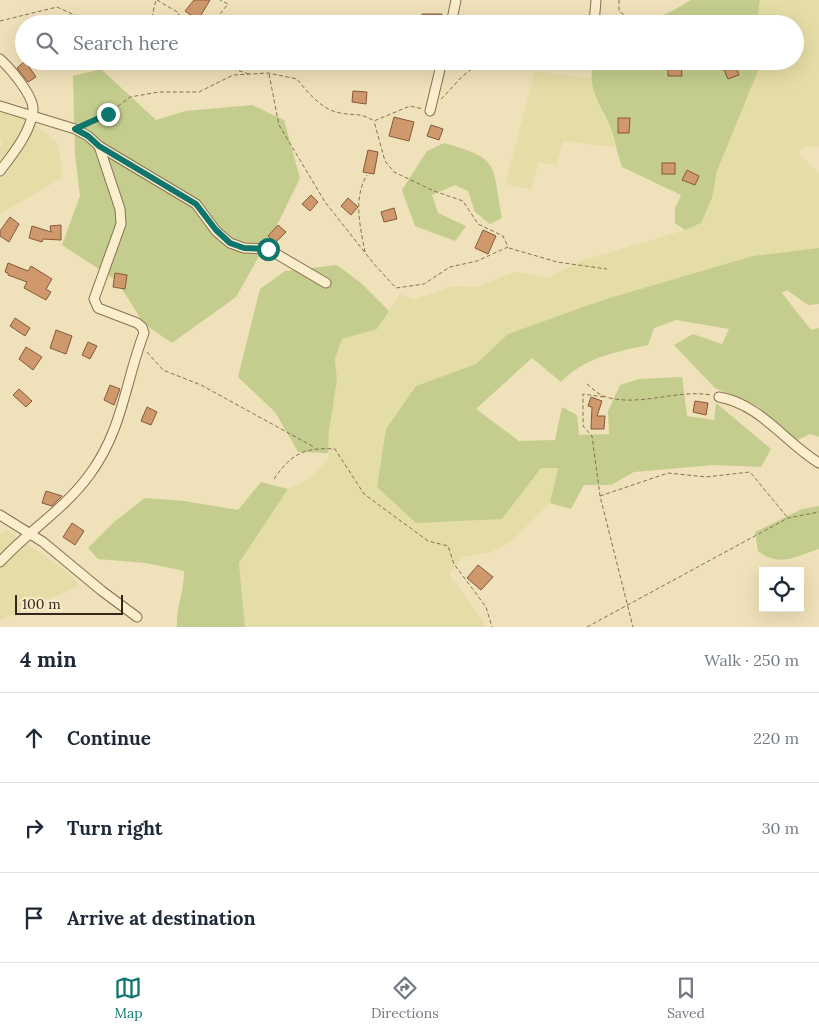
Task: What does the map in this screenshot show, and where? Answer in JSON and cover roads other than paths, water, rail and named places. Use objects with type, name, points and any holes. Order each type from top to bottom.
[{"type":"street","points":[[453,15],[456,0]]},
{"type":"street","points":[[595,15],[596,0]]},
{"type":"street","points":[[0,59],[31,99],[33,109],[32,115],[14,152],[0,171]]},
{"type":"street","points":[[430,111],[440,70]]},
{"type":"street","points":[[0,106],[75,129],[88,136],[99,146],[196,204],[216,230],[230,243],[244,248],[268,249],[326,283]]},
{"type":"street","points":[[0,562],[72,497],[91,474],[103,454],[122,413],[144,333],[142,327],[94,305],[94,299],[121,224],[120,209],[99,146]]},
{"type":"street","points":[[719,397],[732,399],[749,407],[798,449],[819,463]]},
{"type":"street","points":[[0,515],[43,542],[102,591],[137,617]]}]
